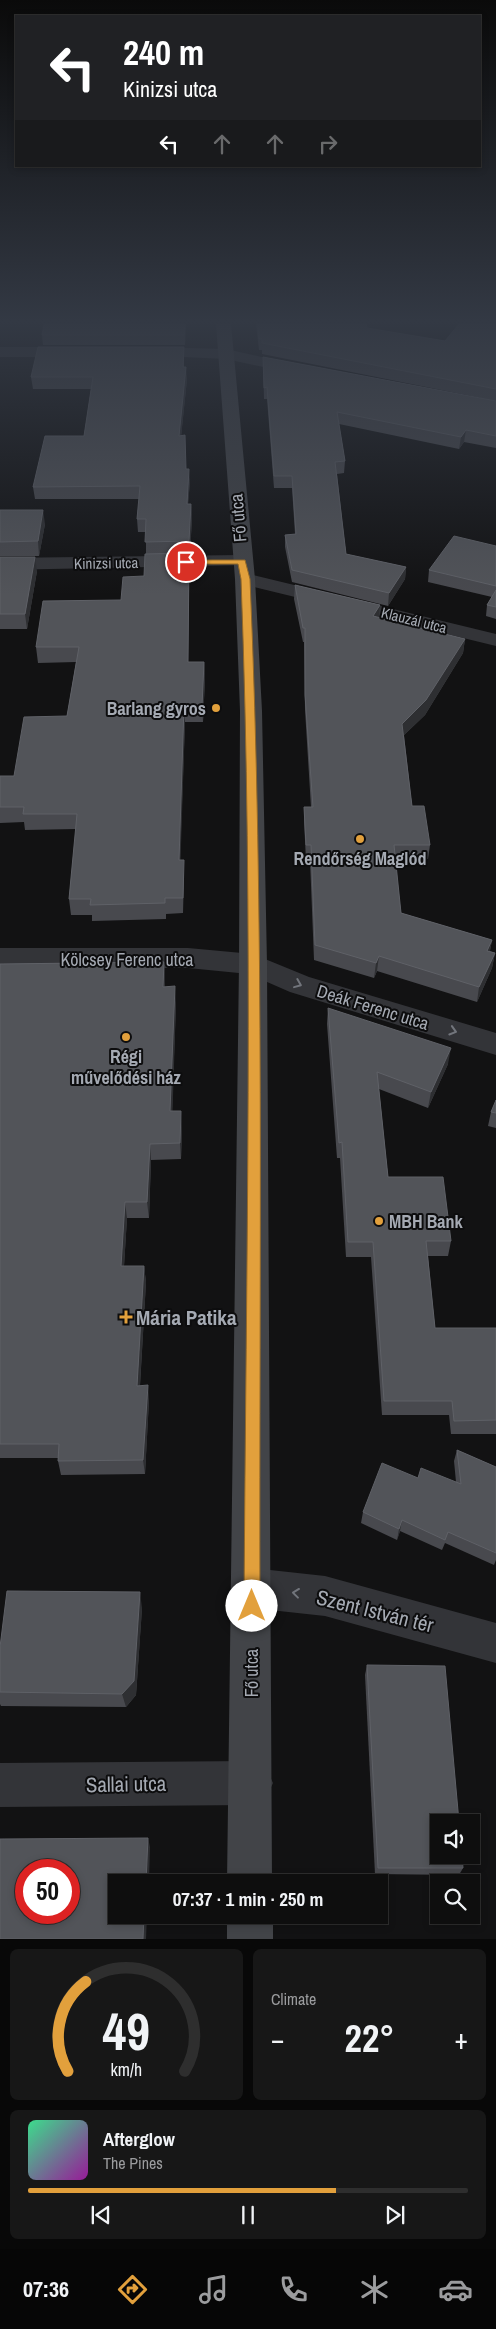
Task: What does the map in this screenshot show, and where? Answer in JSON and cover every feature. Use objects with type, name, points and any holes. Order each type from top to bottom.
[{"type":"main road","name":"Fő utca","points":[[231,414],[244,570],[251,711],[253,964],[250,1874]]},
{"type":"main road","points":[[250,1924],[250,1939]]},
{"type":"street","name":"Kinizsi utca","points":[[0,564],[244,570]]},
{"type":"street","name":"Klauzál utca","points":[[244,570],[496,640]]},
{"type":"street","name":"Kölcsey Ferenc utca","points":[[0,958],[188,958],[253,964]]},
{"type":"street","name":"Deák Ferenc utca","points":[[253,964],[300,985],[496,1044]]},
{"type":"street","name":"Szent István tér","points":[[252,1588],[325,1596],[496,1643]]},
{"type":"street","name":"Sallai utca","points":[[0,1785],[251,1783]]},
{"type":"building","points":[[87,414],[181,414],[179,436],[185,435],[186,469],[189,469],[187,504],[191,504],[189,541],[145,542],[146,519],[137,519],[140,486],[33,487],[45,436],[84,436]]},
{"type":"building","points":[[269,414],[337,414],[345,461],[335,462],[346,554],[406,567],[389,593],[292,570],[285,535],[296,534],[292,476],[274,476]]},
{"type":"building","points":[[349,414],[496,414],[496,436],[466,430],[461,437]]},
{"type":"building","points":[[0,510],[43,510],[38,541],[0,542]]},
{"type":"building","points":[[454,536],[496,546],[496,586],[429,570]]},
{"type":"building","points":[[189,553],[188,662],[204,662],[202,706],[184,706],[179,860],[184,860],[183,898],[165,898],[165,903],[90,905],[91,899],[69,899],[77,814],[23,814],[24,807],[0,807],[0,776],[14,776],[24,717],[67,716],[79,647],[36,647],[43,601],[121,600],[123,577],[144,576],[145,554]]},
{"type":"building","points":[[0,557],[35,557],[25,614],[0,614]]},
{"type":"building","points":[[295,585],[380,605],[373,616],[465,639],[426,700],[402,724],[412,806],[424,806],[430,845],[394,845],[401,913],[492,940],[487,951],[495,953],[479,987],[379,956],[376,963],[315,945],[311,845],[306,845],[304,807],[313,807],[305,695],[305,628],[303,628]]},
{"type":"building","points":[[496,590],[496,607],[487,605]]},
{"type":"building","points":[[164,962],[163,987],[175,986],[170,1111],[181,1111],[180,1143],[150,1144],[147,1202],[125,1202],[121,1266],[144,1266],[137,1386],[148,1385],[143,1460],[58,1461],[59,1444],[0,1444],[0,964]]},
{"type":"building","points":[[328,1008],[451,1048],[431,1092],[377,1072],[388,1177],[443,1177],[451,1241],[426,1241],[435,1328],[496,1328],[496,1420],[454,1421],[452,1401],[384,1401],[373,1242],[348,1242],[342,1142],[339,1143]]},
{"type":"building","points":[[496,1100],[496,1113],[491,1112]]},
{"type":"building","points":[[457,1450],[496,1467],[496,1553],[448,1532],[445,1540],[402,1520],[399,1529],[363,1512],[382,1463],[418,1478],[421,1468],[461,1484]]},
{"type":"building","points":[[7,1591],[140,1592],[134,1681],[122,1694],[0,1692],[0,1647]]},
{"type":"building","points":[[367,1665],[445,1666],[458,1814],[430,1814],[430,1864],[463,1864],[463,1868],[378,1868]]},
{"type":"building","points":[[148,1838],[146,1874],[108,1874],[108,1924],[144,1924],[143,1939],[0,1939],[0,1839]]},
{"type":"place","name":"Barlang gyros","points":[[216,708]]},
{"type":"place","name":"Rendőrség Maglód","points":[[360,839]]},
{"type":"place","name":"Régi művelődési ház","points":[[126,1037]]},
{"type":"place","name":"MBH Bank","points":[[379,1221]]},
{"type":"place","name":"Mária Patika","points":[[126,1317]]},
{"type":"route","points":[[186,562],[242,561],[246,579],[251,711],[253,964],[252,1606]]}]
